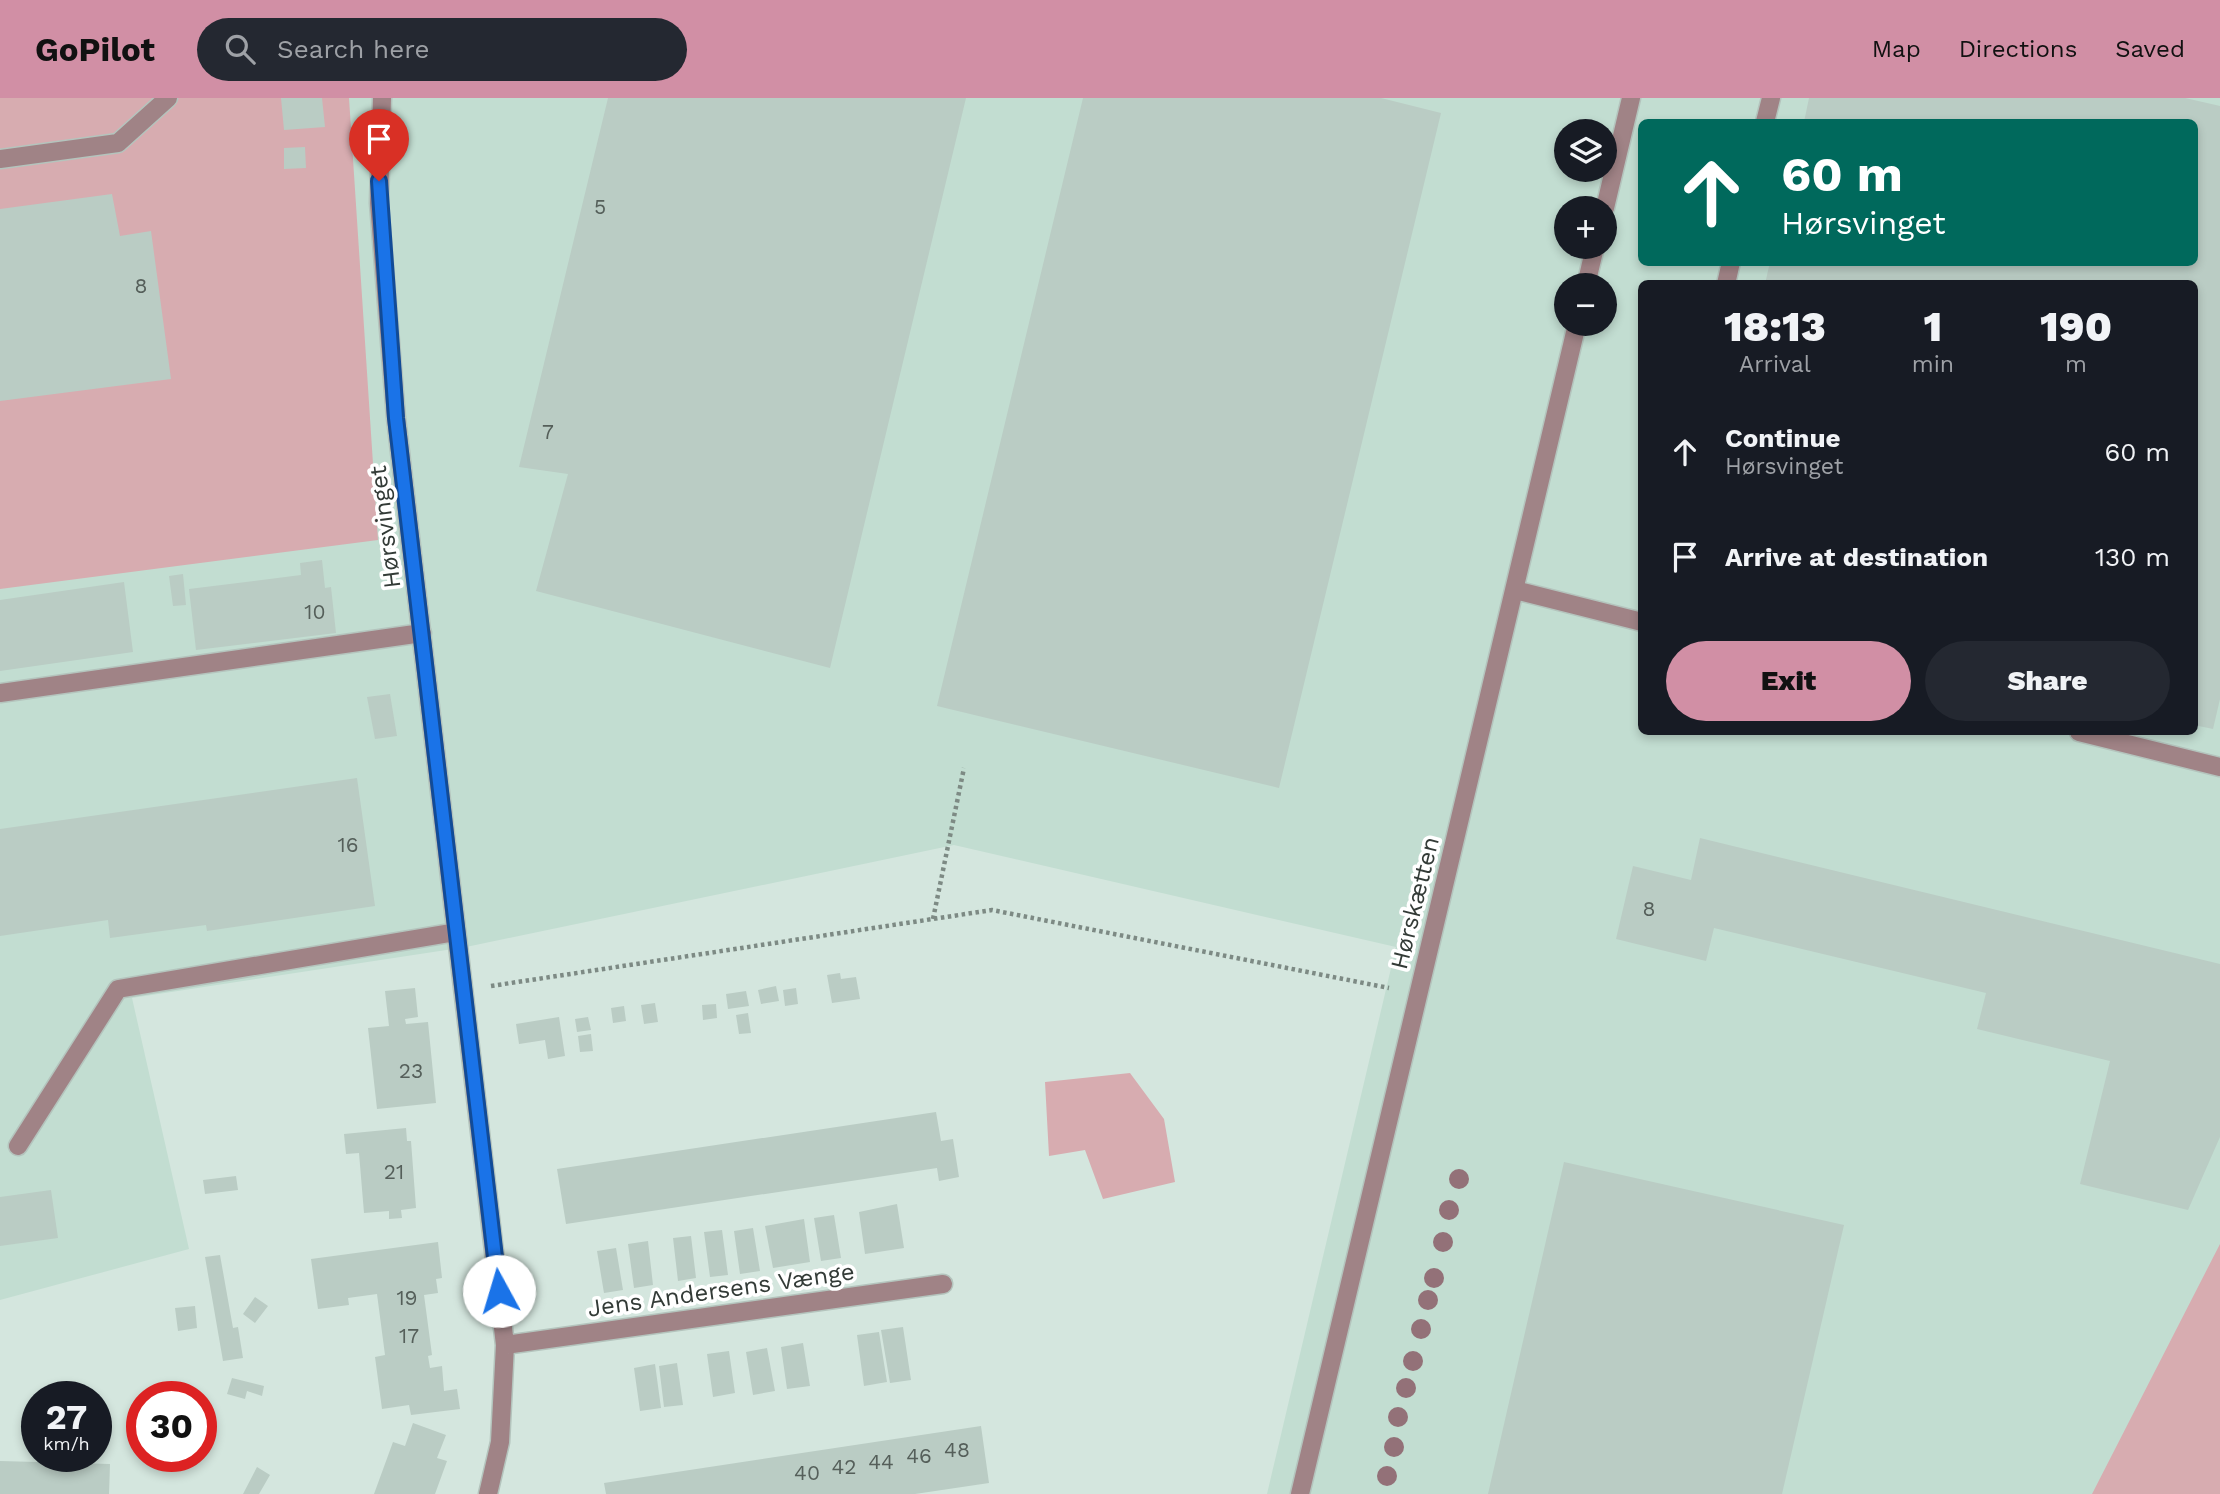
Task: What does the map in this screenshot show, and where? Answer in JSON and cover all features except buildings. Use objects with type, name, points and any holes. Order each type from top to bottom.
[{"type":"street","points":[[0,159],[118,143],[168,98]]},
{"type":"street","name":"Hørsvinget","points":[[382,98],[379,203],[396,418],[457,941]]},
{"type":"street","points":[[1608,196],[1631,98]]},
{"type":"street","points":[[1766,119],[1771,98]]},
{"type":"street","name":"Hørskætten","points":[[1300,1494],[1574,336]]},
{"type":"street","points":[[1515,590],[1638,621]]},
{"type":"street","points":[[0,693],[422,633]]},
{"type":"street","points":[[2091,735],[2220,767]]},
{"type":"street","points":[[18,1146],[118,989],[457,941],[466,990],[506,1345],[500,1442],[488,1494]]},
{"type":"street","name":"Jens Andersens Vænge","points":[[506,1345],[943,1284]]},
{"type":"path","points":[[933,919],[964,768]]},
{"type":"path","points":[[466,990],[992,910],[1418,994]]},
{"type":"shaded area","points":[[0,98],[2220,98],[2220,1249],[2094,1494],[1267,1494],[1396,947],[954,845],[466,947],[132,998],[189,1249],[0,1300]]},
{"type":"shaded area","points":[[0,98],[349,98],[378,540],[0,589]]},
{"type":"shaded area","points":[[1130,1073],[1164,1119],[1175,1182],[1103,1199],[1085,1150],[1049,1156],[1045,1082]]},
{"type":"shaded area","points":[[2220,1244],[2220,1494],[2092,1494]]},
{"type":"route","points":[[379,181],[396,418],[457,949],[466,990],[499,1291]]}]
